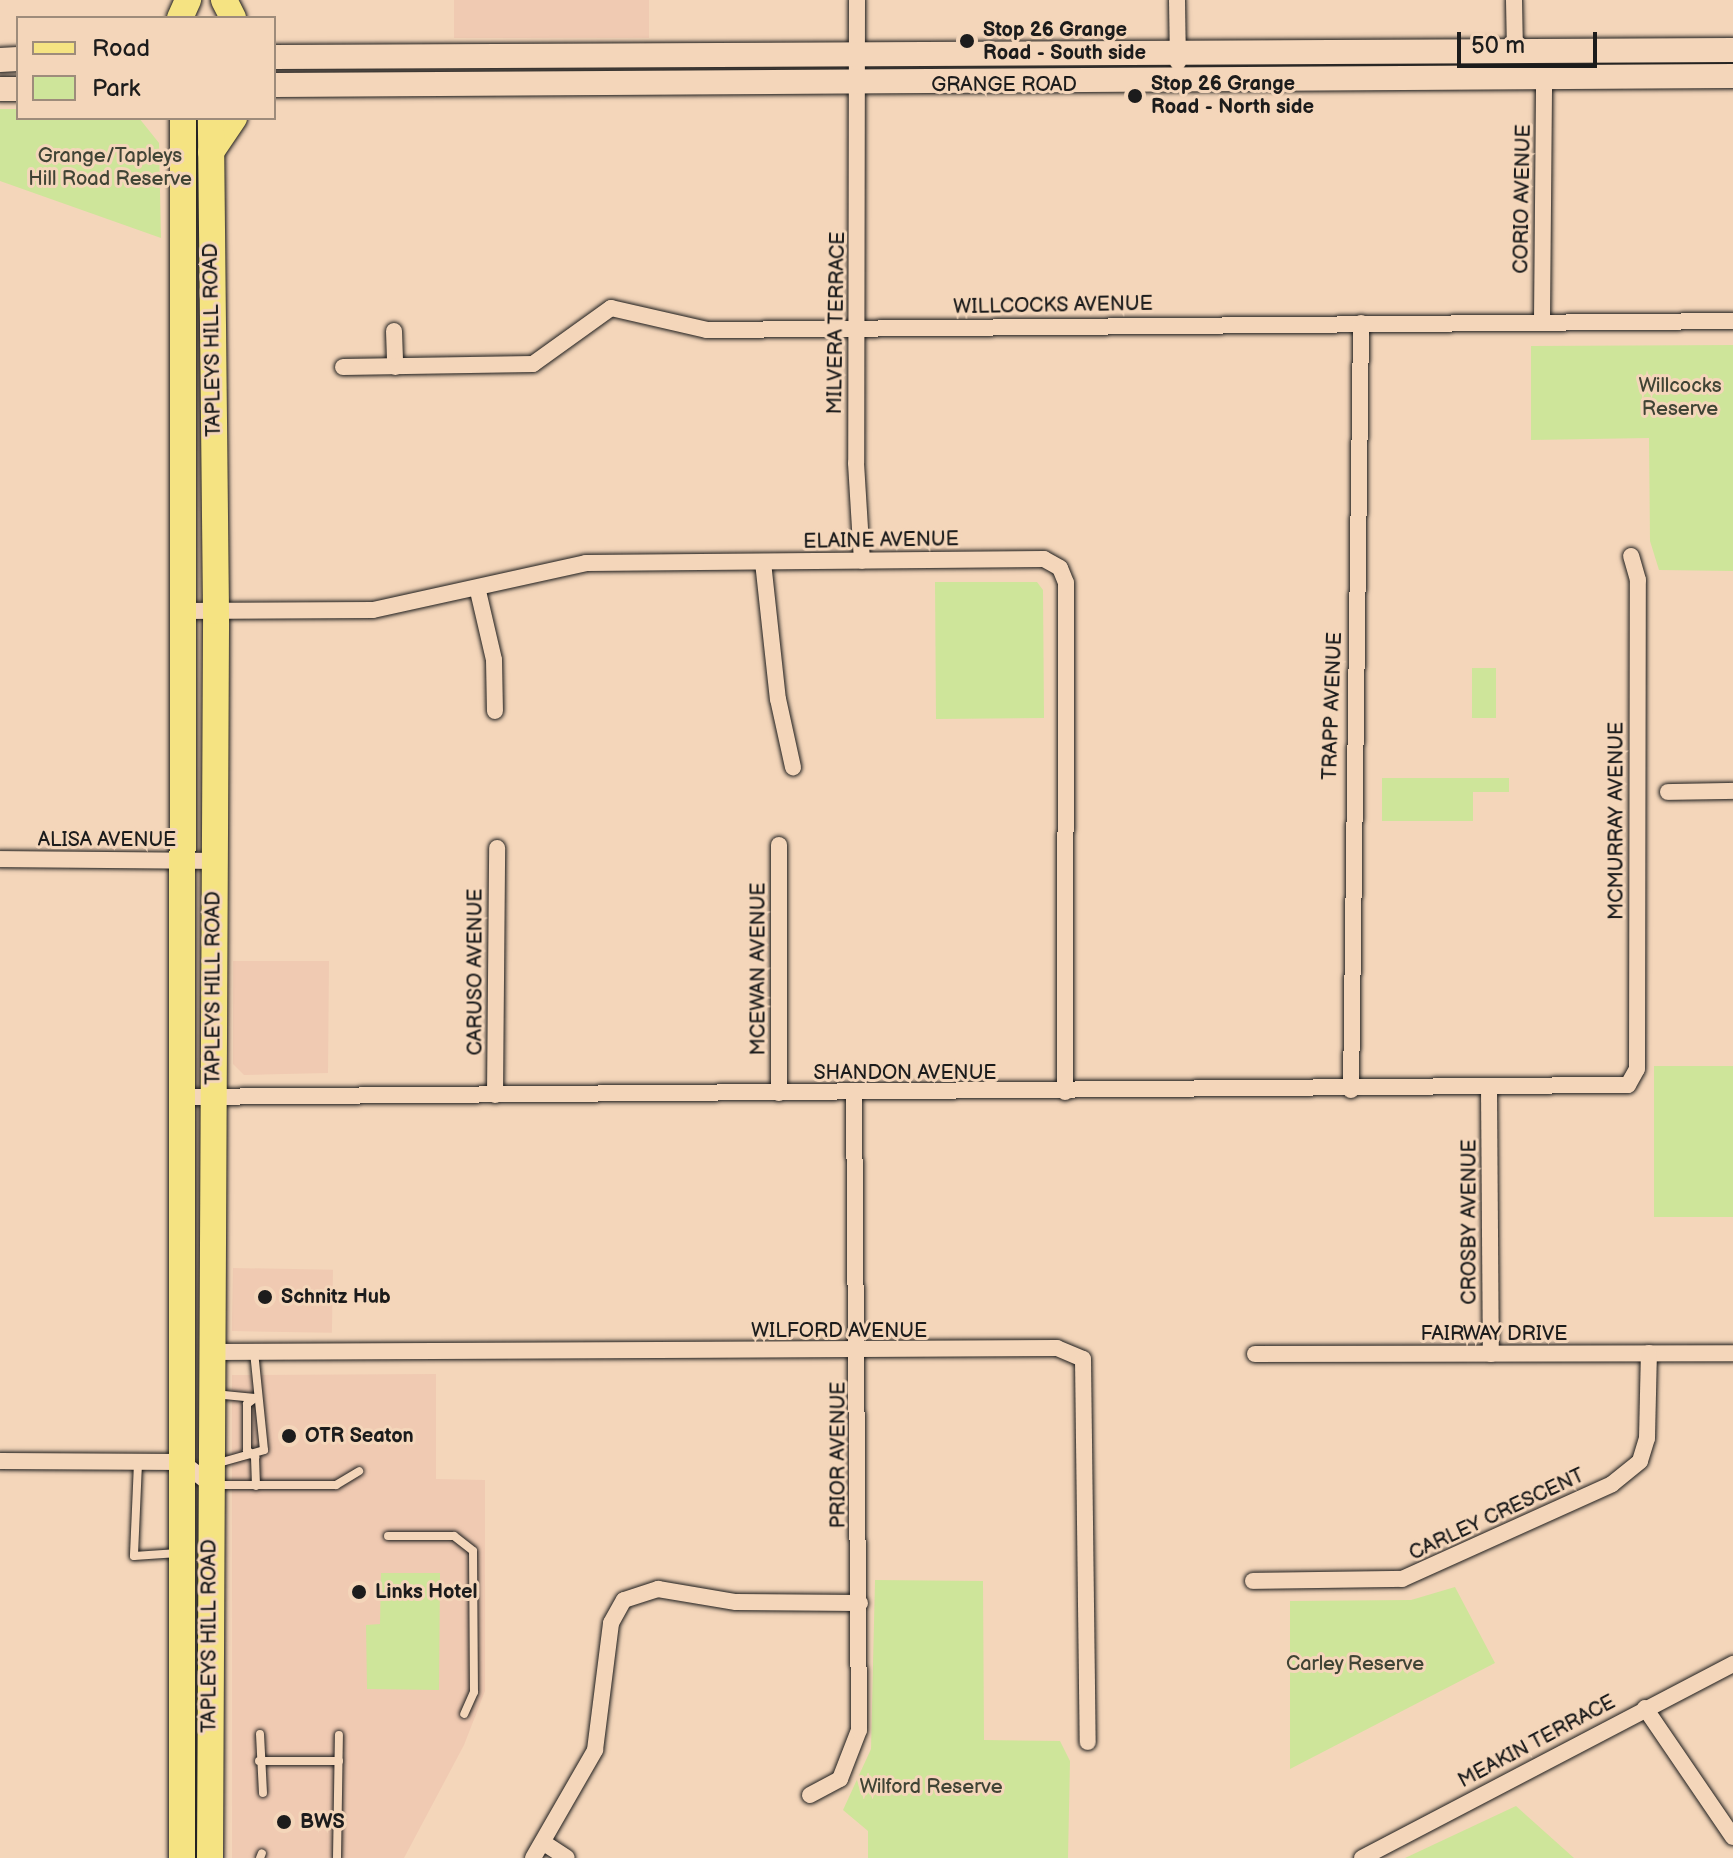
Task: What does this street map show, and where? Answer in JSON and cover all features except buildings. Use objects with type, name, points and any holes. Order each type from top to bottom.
[{"type":"main road","name":"GRANGE ROAD","points":[[276,57],[1733,50]]},
{"type":"main road","points":[[1515,52],[1544,77]]},
{"type":"main road","name":"GRANGE ROAD","points":[[276,85],[1178,84],[1733,76]]},
{"type":"main road","points":[[167,120],[183,151]]},
{"type":"main road","name":"TAPLEYS HILL ROAD","points":[[182,1858],[183,120]]},
{"type":"main road","name":"TAPLEYS HILL ROAD","points":[[210,1858],[210,1352],[216,611],[211,120]]},
{"type":"main road","points":[[211,152],[233,120]]},
{"type":"street","name":"MILVERA TERRACE","points":[[857,0],[862,561]]},
{"type":"street","points":[[1177,0],[1178,84]]},
{"type":"street","points":[[1514,0],[1515,52]]},
{"type":"street","name":"CORIO AVENUE","points":[[1542,320],[1544,77]]},
{"type":"street","name":"WILLCOCKS AVENUE","points":[[343,367],[533,364],[611,308],[707,330],[1542,320],[1733,321]]},
{"type":"street","name":"TRAPP AVENUE","points":[[1351,1090],[1361,323]]},
{"type":"street","points":[[394,331],[395,367]]},
{"type":"street","name":"MCMURRAY AVENUE","points":[[1628,1085],[1637,1069],[1638,580],[1631,556]]},
{"type":"street","name":"ELAINE AVENUE","points":[[181,611],[373,610],[478,591],[586,563],[1044,559],[1066,583],[1065,1092]]},
{"type":"street","points":[[763,562],[778,699],[793,767]]},
{"type":"street","points":[[478,591],[494,660],[495,711]]},
{"type":"street","points":[[1668,792],[1733,791]]},
{"type":"street","name":"MCEWAN AVENUE","points":[[779,845],[779,1093]]},
{"type":"street","name":"CARUSO AVENUE","points":[[495,1095],[497,848]]},
{"type":"street","name":"ALISA AVENUE","points":[[0,859],[214,861]]},
{"type":"street","name":"SHANDON AVENUE","points":[[181,1097],[1489,1089],[1628,1085]]},
{"type":"street","name":"CROSBY AVENUE","points":[[1489,1089],[1491,1354]]},
{"type":"street","name":"PRIOR AVENUE","points":[[810,1795],[840,1779],[859,1730],[859,1351],[854,1093]]},
{"type":"street","name":"WILFORD AVENUE","points":[[210,1352],[1057,1348],[1083,1359],[1088,1742]]},
{"type":"street","name":"CARLEY CRESCENT","points":[[1253,1581],[1402,1579],[1612,1484],[1640,1461],[1647,1438],[1649,1353]]},
{"type":"street","name":"FAIRWAY DRIVE","points":[[1255,1354],[1733,1353]]},
{"type":"street","points":[[182,1462],[210,1430]]},
{"type":"street","points":[[0,1461],[182,1462],[210,1475]]},
{"type":"street","points":[[533,1858],[595,1750],[611,1623],[624,1600],[658,1589],[736,1602],[860,1603]]},
{"type":"street","name":"MEAKIN TERRACE","points":[[1362,1858],[1733,1664]]},
{"type":"street","points":[[1645,1708],[1733,1837]]},
{"type":"street","points":[[544,1843],[567,1858]]},
{"type":"lane","points":[[254,1352],[255,1398]]},
{"type":"lane","points":[[210,1394],[255,1398],[264,1404],[264,1450],[255,1457],[210,1475]]},
{"type":"lane","points":[[255,1398],[247,1404],[247,1450],[255,1457],[256,1486]]},
{"type":"lane","points":[[138,1462],[134,1556],[183,1553]]},
{"type":"lane","points":[[210,1475],[256,1486],[336,1485],[359,1471]]},
{"type":"lane","points":[[388,1536],[454,1536],[473,1551],[474,1692],[464,1714]]},
{"type":"lane","points":[[260,1734],[263,1793]]},
{"type":"lane","points":[[337,1858],[339,1735]]},
{"type":"lane","points":[[259,1761],[339,1761]]},
{"type":"shaded area","points":[[454,0],[649,0],[649,38],[454,38]]},
{"type":"shaded area","points":[[233,961],[329,961],[328,1073],[244,1075],[233,1064]]},
{"type":"shaded area","points":[[233,1268],[333,1270],[332,1333],[232,1331]]},
{"type":"shaded area","points":[[436,1374],[436,1479],[485,1480],[485,1691],[464,1745],[404,1858],[232,1858],[232,1375]]},
{"type":"green space","name":"Grange/Tapleys Hill Road Reserve","points":[[0,109],[16,109],[16,120],[141,120],[159,143],[161,238],[0,181]]},
{"type":"green space","name":"Willcocks Reserve","points":[[1733,345],[1733,571],[1659,570],[1650,541],[1649,438],[1531,440],[1531,346]]},
{"type":"green space","points":[[935,582],[1037,582],[1043,590],[1044,718],[936,719]]},
{"type":"green space","points":[[1472,668],[1496,668],[1496,718],[1472,718]]},
{"type":"green space","points":[[1382,778],[1509,778],[1509,792],[1473,792],[1473,821],[1382,821]]},
{"type":"green space","points":[[1654,1066],[1733,1066],[1733,1217],[1654,1217]]},
{"type":"green space","points":[[381,1573],[440,1573],[439,1690],[367,1689],[366,1625],[380,1624]]},
{"type":"green space","name":"Wilford Reserve","points":[[875,1580],[983,1581],[984,1740],[1060,1741],[1070,1761],[1068,1858],[868,1858],[868,1831],[843,1810],[871,1749]]},
{"type":"green space","name":"Carley Reserve","points":[[1455,1587],[1495,1663],[1290,1769],[1290,1601],[1411,1600]]},
{"type":"green space","points":[[1516,1806],[1574,1858],[1405,1858]]},
{"type":"place","name":"Stop 26 Grange Road - South side","points":[[967,41]]},
{"type":"place","name":"Stop 26 Grange Road - North side","points":[[1135,96]]},
{"type":"place","name":"Schnitz Hub","points":[[265,1297]]},
{"type":"place","name":"OTR Seaton","points":[[289,1436]]},
{"type":"place","name":"Links Hotel","points":[[359,1592]]},
{"type":"place","name":"BWS","points":[[284,1822]]}]
